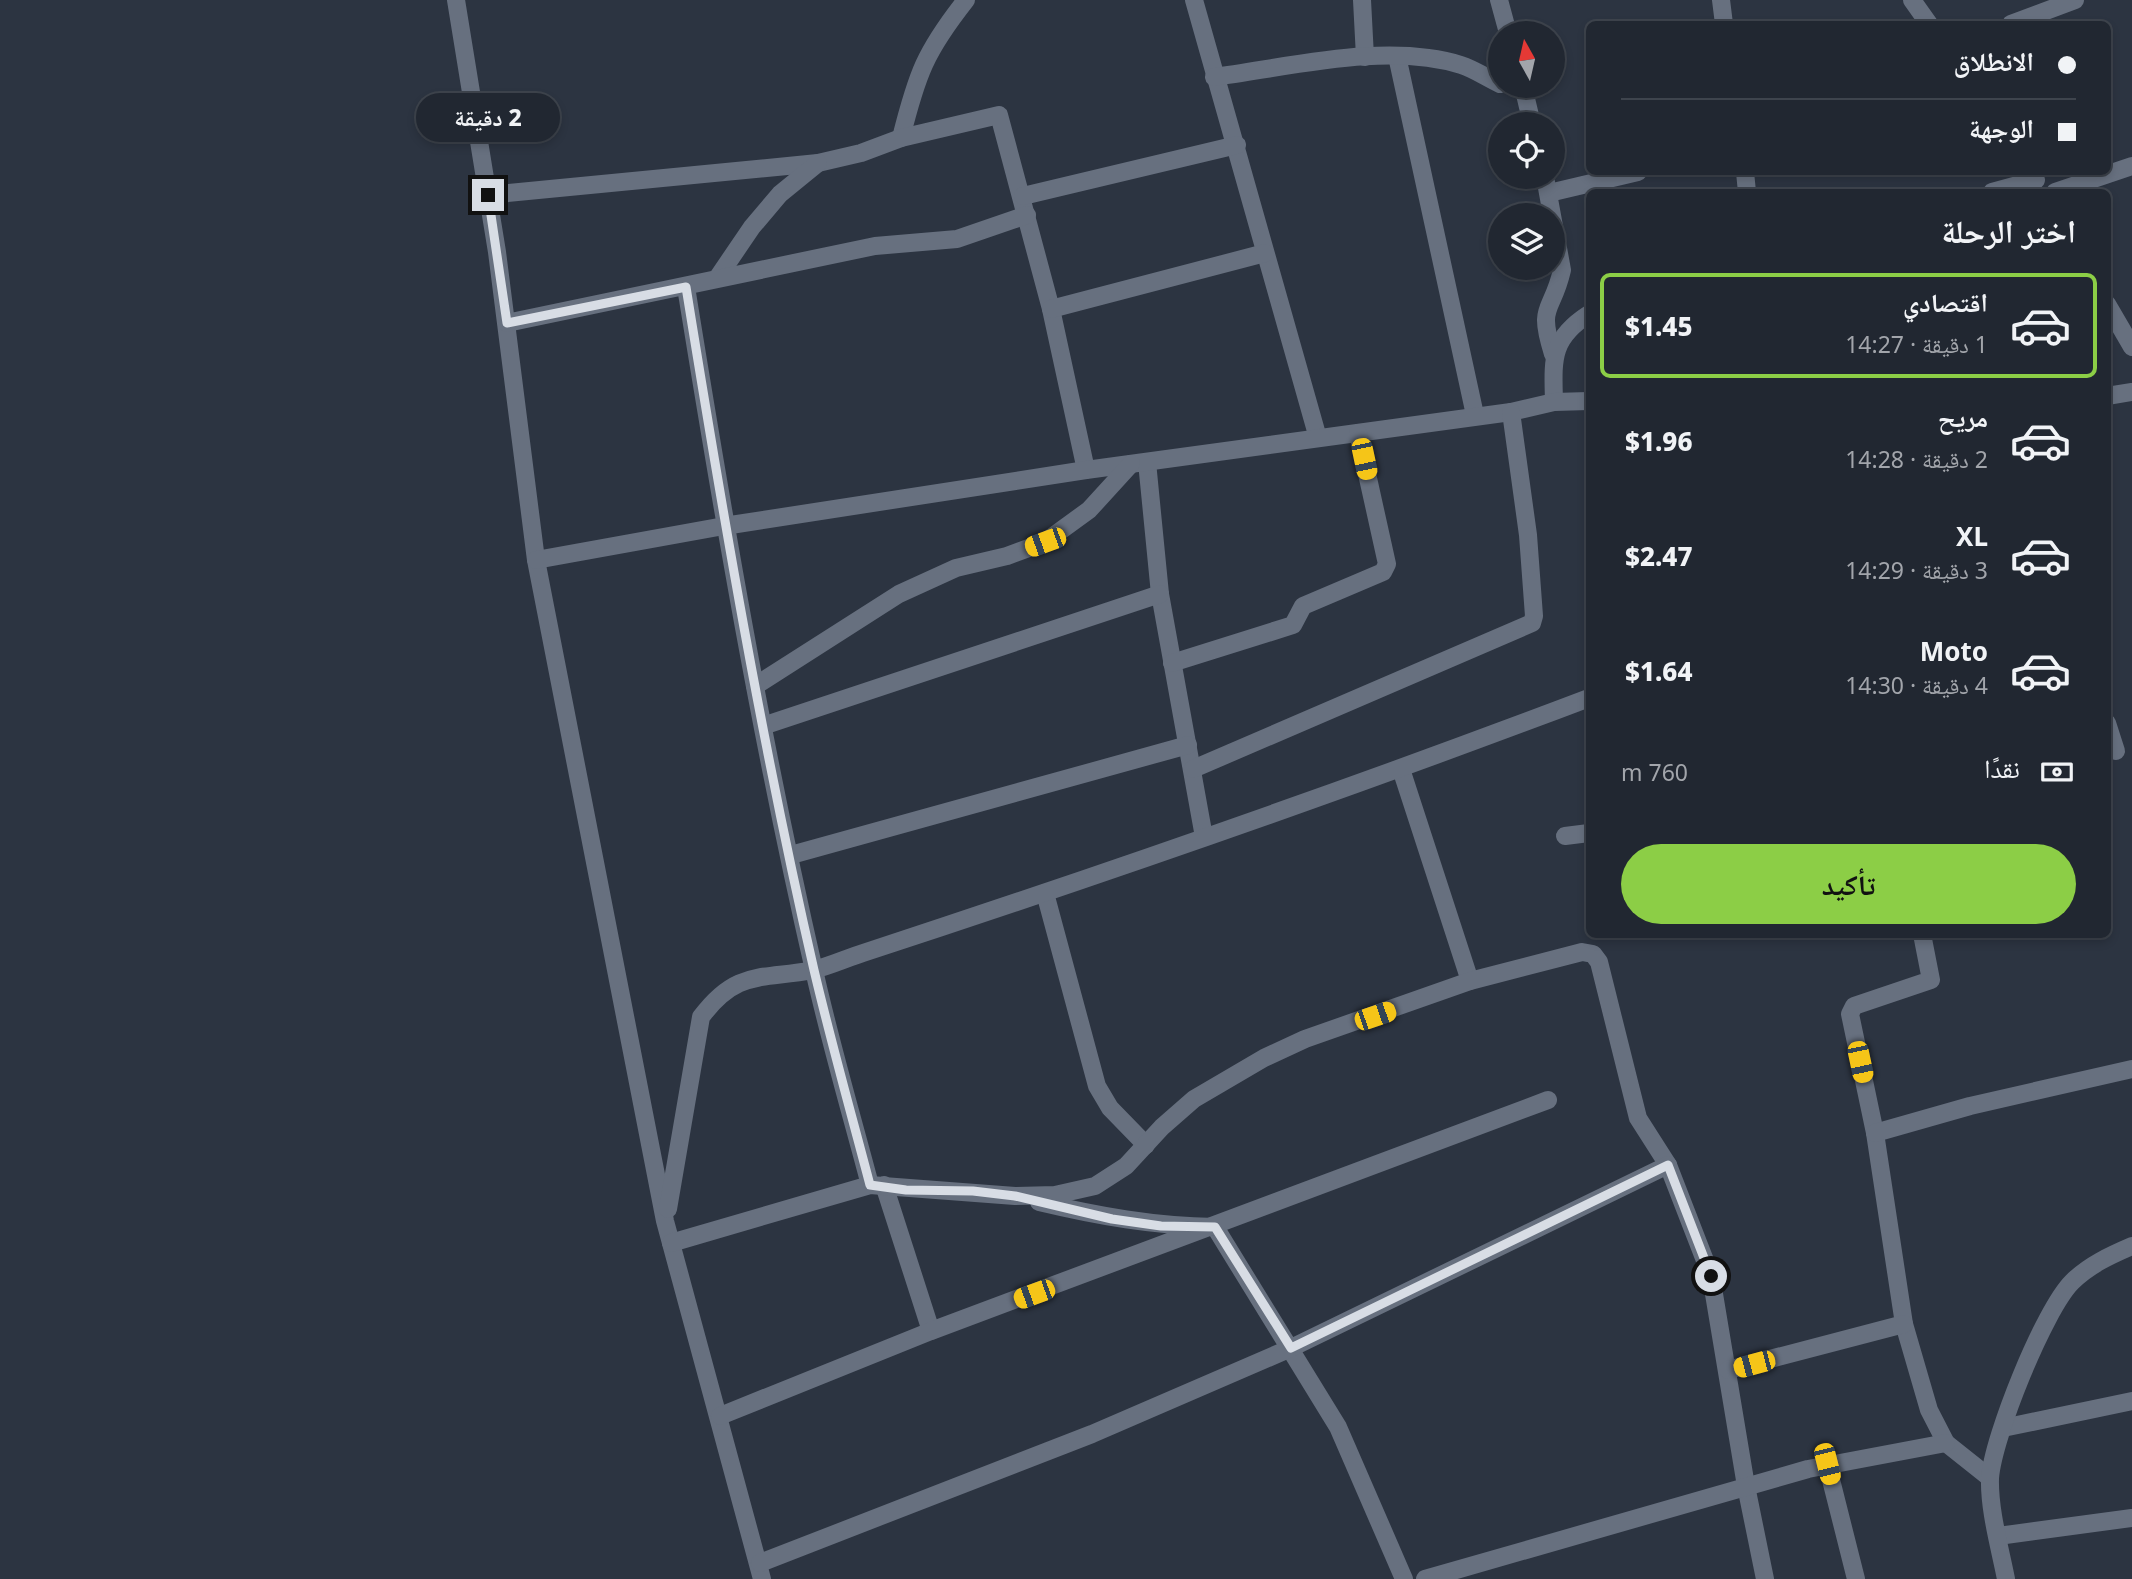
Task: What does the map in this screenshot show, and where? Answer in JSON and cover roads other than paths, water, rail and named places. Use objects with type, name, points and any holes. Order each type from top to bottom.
[{"type":"street","points":[[456,0],[507,323],[536,560],[665,1221],[761,1571],[1291,1348],[1668,1165]]},
{"type":"street","points":[[901,138],[916,76],[936,37],[966,0]]},
{"type":"street","points":[[1194,0],[1318,438]]},
{"type":"street","points":[[1362,0],[1365,57]]},
{"type":"street","points":[[1499,0],[1505,21]]},
{"type":"street","points":[[1721,0],[1724,21]]},
{"type":"street","points":[[1912,0],[1928,21]]},
{"type":"street","points":[[2019,21],[2075,0]]},
{"type":"street","points":[[1214,77],[1365,57],[1397,56],[1463,66],[1488,78]]},
{"type":"street","points":[[1397,56],[1475,415]]},
{"type":"street","points":[[488,195],[818,163],[861,153],[901,138],[993,114],[999,115],[1023,196],[1051,309],[1086,470]]},
{"type":"street","points":[[1023,196],[1237,145]]},
{"type":"street","points":[[718,277],[752,227],[780,194],[818,163]]},
{"type":"street","points":[[2111,173],[2132,166]]},
{"type":"street","points":[[1565,182],[1617,175]]},
{"type":"street","points":[[2064,189],[2105,175]]},
{"type":"street","points":[[2004,189],[2036,181]]},
{"type":"street","points":[[1548,189],[1562,270],[1559,284],[1545,310],[1544,325],[1553,354],[1554,402]]},
{"type":"street","points":[[507,323],[875,246],[957,239],[1027,215]]},
{"type":"street","points":[[1051,309],[1265,253]]},
{"type":"street","points":[[686,287],[724,526],[814,970],[877,1185],[931,1331]]},
{"type":"street","points":[[2111,311],[2132,346]]},
{"type":"street","points":[[1553,354],[1571,325],[1586,316]]},
{"type":"street","points":[[2111,395],[2132,392]]},
{"type":"street","points":[[536,560],[724,526],[1086,470],[1511,412],[1554,402],[1586,401]]},
{"type":"street","points":[[1194,769],[1532,623],[1534,616],[1528,535],[1511,412]]},
{"type":"street","points":[[1172,663],[1293,625],[1303,606],[1386,568],[1358,433]]},
{"type":"street","points":[[1139,463],[1204,837]]},
{"type":"street","points":[[755,686],[899,594],[956,568],[1007,556],[1045,542],[1089,510],[1139,463]]},
{"type":"street","points":[[763,726],[1160,594]]},
{"type":"street","points":[[665,1221],[701,1017],[719,994],[756,976],[814,970],[1045,893],[1401,769],[1586,699]]},
{"type":"street","points":[[2111,733],[2118,750]]},
{"type":"street","points":[[791,855],[1188,745]]},
{"type":"street","points":[[1401,769],[1470,981]]},
{"type":"street","points":[[1564,836],[1586,833]]},
{"type":"street","points":[[1045,893],[1097,1086],[1110,1108],[1146,1145]]},
{"type":"street","points":[[1923,938],[1931,980],[1850,1009],[1875,1133],[1904,1324],[1930,1410],[1946,1443],[1990,1478]]},
{"type":"street","points":[[1015,1196],[1055,1195],[1095,1186],[1126,1166],[1194,1099],[1264,1058],[1305,1040],[1470,981],[1582,952],[1593,954],[1599,962],[1638,1118],[1668,1165],[1705,1253],[1765,1579]]},
{"type":"street","points":[[1875,1133],[1970,1106],[2132,1069]]},
{"type":"street","points":[[720,1416],[931,1331],[1215,1227],[1548,1100]]},
{"type":"street","points":[[671,1244],[877,1185],[906,1190],[973,1191],[1015,1196],[1112,1219],[1161,1226],[1215,1227]]},
{"type":"street","points":[[1215,1227],[1338,1427],[1404,1579]]},
{"type":"street","points":[[2006,1579],[1990,1478],[2003,1428],[2051,1309],[2073,1281],[2104,1259],[2132,1246]]},
{"type":"street","points":[[1728,1370],[1904,1324]]},
{"type":"street","points":[[2003,1428],[2132,1401]]},
{"type":"street","points":[[1425,1579],[1827,1464],[1946,1443]]},
{"type":"street","points":[[1827,1464],[1856,1579]]},
{"type":"street","points":[[1998,1536],[2132,1518]]}]
